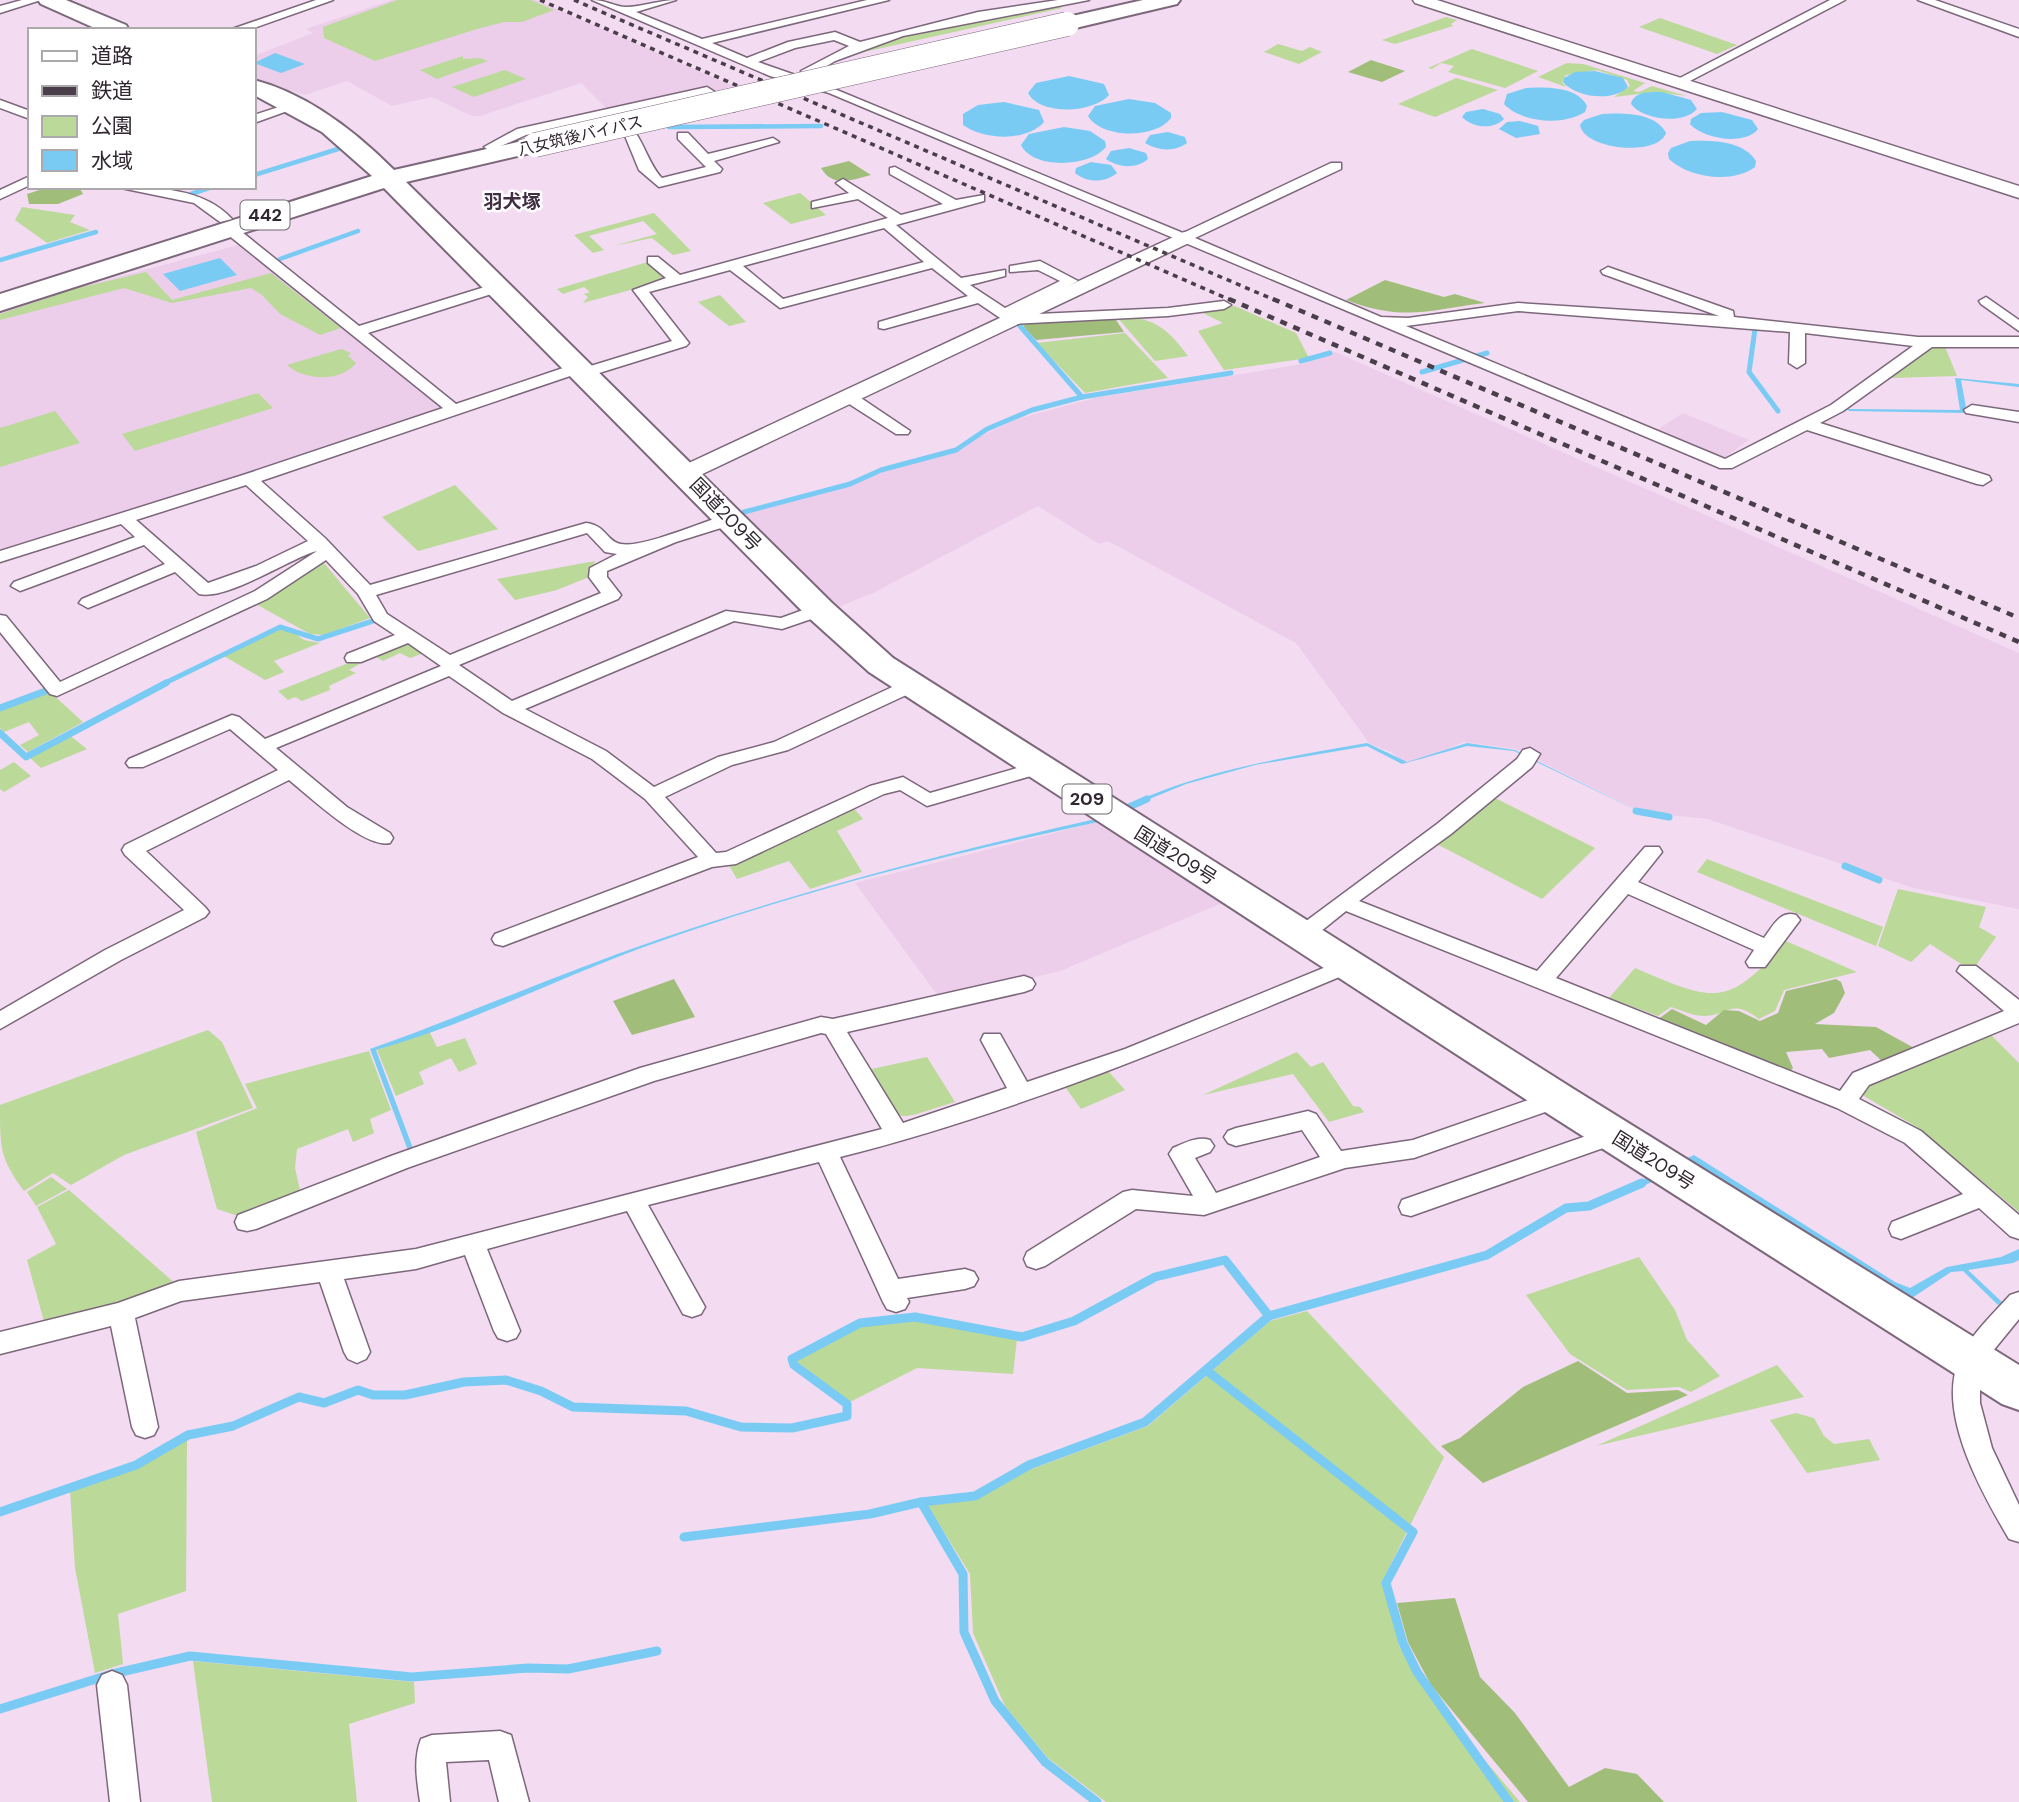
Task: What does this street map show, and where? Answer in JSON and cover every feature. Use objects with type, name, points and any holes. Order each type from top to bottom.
[{"type":"highway","points":[[48,0],[113,28]]},
{"type":"highway","name":"八女筑後バイパス","points":[[0,293],[385,175],[532,142],[1065,10],[1138,0]]},
{"type":"highway","name":"八女筑後バイパス","points":[[1065,10],[1100,16],[1170,0]]},
{"type":"highway","name":"国道209号","points":[[256,88],[298,105],[342,135],[686,473],[820,610],[881,665],[1557,1099],[2019,1390]]},
{"type":"highway","name":"八女筑後バイパス","points":[[0,303],[226,223]]},
{"type":"street","points":[[0,10],[35,0]]},
{"type":"street","points":[[241,28],[327,0]]},
{"type":"street","points":[[598,0],[747,62],[833,90],[1726,465],[1837,408],[1928,342]]},
{"type":"street","points":[[625,11],[670,0]]},
{"type":"street","points":[[808,0],[822,12]]},
{"type":"street","points":[[701,43],[822,12],[883,0]]},
{"type":"street","points":[[933,14],[1006,0]]},
{"type":"street","points":[[1421,0],[2019,192]]},
{"type":"street","points":[[1684,79],[1839,0]]},
{"type":"street","points":[[1924,0],[2019,33]]},
{"type":"street","points":[[984,29],[1065,10]]},
{"type":"street","points":[[811,84],[805,74],[815,67],[862,47],[917,29],[1065,10]]},
{"type":"street","points":[[811,84],[837,84],[1080,28],[1100,16]]},
{"type":"street","points":[[747,62],[792,45],[835,36],[862,47]]},
{"type":"street","points":[[863,78],[842,66],[839,61],[907,46]]},
{"type":"street","points":[[707,91],[731,108],[535,152],[494,150],[522,132],[707,91]]},
{"type":"street","points":[[0,104],[28,114]]},
{"type":"street","points":[[256,118],[298,105]]},
{"type":"street","points":[[629,131],[646,170],[659,183],[715,169],[683,136]]},
{"type":"street","points":[[706,159],[773,142]]},
{"type":"street","points":[[686,473],[849,397],[1008,318],[1336,166]]},
{"type":"street","points":[[895,171],[955,205]]},
{"type":"street","points":[[0,195],[28,181]]},
{"type":"street","points":[[843,183],[893,222],[959,283],[1008,318],[1168,312],[1224,305]]},
{"type":"street","points":[[135,189],[198,200],[456,411]]},
{"type":"street","points":[[817,205],[860,194]]},
{"type":"street","points":[[0,557],[580,371],[681,343],[640,290],[979,198]]},
{"type":"street","points":[[653,260],[677,280]]},
{"type":"street","points":[[733,265],[780,304],[935,262]]},
{"type":"street","points":[[959,283],[1040,265],[1071,281],[1008,318]]},
{"type":"street","points":[[1608,271],[1754,323]]},
{"type":"street","points":[[359,331],[496,288]]},
{"type":"street","points":[[884,325],[979,298]]},
{"type":"street","points":[[1986,301],[2019,327]]},
{"type":"street","points":[[1379,321],[1408,322],[1518,307],[1754,323],[1928,342],[2019,342]]},
{"type":"street","points":[[1797,363],[1798,328]]},
{"type":"street","points":[[849,397],[902,431]]},
{"type":"street","points":[[1972,410],[2019,417]]},
{"type":"street","points":[[1806,424],[1983,480]]},
{"type":"street","points":[[249,479],[323,547],[366,592],[380,617],[510,709],[598,755],[652,795],[700,845],[710,860]]},
{"type":"street","points":[[124,518],[205,590],[323,547]]},
{"type":"street","points":[[263,747],[612,594],[598,577],[599,568],[731,519]]},
{"type":"street","points":[[366,592],[586,528],[594,529],[611,548],[637,552]]},
{"type":"street","points":[[20,586],[147,538]]},
{"type":"street","points":[[0,620],[57,690],[239,606],[323,547]]},
{"type":"street","points":[[88,603],[177,565]]},
{"type":"street","points":[[510,709],[732,615],[782,624],[820,610]]},
{"type":"street","points":[[354,658],[409,636]]},
{"type":"street","points":[[652,795],[725,761],[781,746],[910,686]]},
{"type":"street","points":[[136,763],[232,721],[289,772],[340,812],[383,838]]},
{"type":"street","points":[[1302,935],[1444,829],[1525,763],[1530,754]]},
{"type":"street","points":[[503,939],[710,860],[729,859],[877,790],[903,783],[927,800],[1038,768]]},
{"type":"street","points":[[0,1021],[113,954],[198,912],[132,850],[289,772]]},
{"type":"street","points":[[1541,981],[1651,852]]},
{"type":"street","points":[[1624,884],[1762,955],[1789,920]]},
{"type":"street","points":[[1343,902],[1845,1102],[1913,1137],[2019,1229]]},
{"type":"street","points":[[0,1343],[121,1313],[179,1291],[416,1259],[633,1200],[897,1134],[1133,1055],[1348,965]]},
{"type":"street","points":[[1845,1102],[1861,1079],[2019,1013],[1968,971]]},
{"type":"street","points":[[247,1222],[399,1162],[648,1074],[821,1025],[833,1027],[1024,984]]},
{"type":"street","points":[[833,1027],[897,1134]]},
{"type":"street","points":[[992,1040],[1021,1092]]},
{"type":"street","points":[[1037,1259],[1132,1199],[1210,1205],[1336,1162],[1414,1149],[1557,1099]]},
{"type":"street","points":[[1236,1137],[1308,1120],[1336,1162]]},
{"type":"street","points":[[1411,1207],[1615,1135]]},
{"type":"street","points":[[1202,1146],[1181,1154],[1210,1205]]},
{"type":"street","points":[[826,1152],[893,1296],[965,1279]]},
{"type":"street","points":[[1901,1229],[1982,1197]]},
{"type":"street","points":[[633,1200],[692,1307]]},
{"type":"street","points":[[473,1244],[508,1331]]},
{"type":"street","points":[[329,1271],[356,1352]]},
{"type":"street","points":[[2019,1302],[1971,1360],[1968,1421],[2004,1506],[2019,1530]]},
{"type":"street","points":[[121,1313],[145,1427]]},
{"type":"street","points":[[112,1685],[125,1802]]},
{"type":"street","points":[[435,1802],[430,1771],[432,1749],[500,1745],[514,1802]]},
{"type":"shaded area","points":[[392,0],[536,0],[733,86],[715,91],[708,87],[608,110],[581,83],[480,116],[472,116],[432,97],[392,106],[347,81],[304,95],[256,79],[256,55],[313,33],[306,29]]},
{"type":"shaded area","points":[[242,244],[447,409],[0,554],[0,313],[73,289]]},
{"type":"shaded area","points":[[1335,352],[2019,653],[2019,909],[1913,888],[1708,819],[1641,812],[1516,749],[1464,742],[1423,759],[1403,762],[1391,752],[1370,744],[1296,643],[1108,541],[1099,544],[1038,506],[873,593],[836,608],[740,515],[946,452],[1017,419],[1095,398],[1302,364]]},
{"type":"shaded area","points":[[1683,413],[1749,440],[1724,458],[1657,430]]},
{"type":"shaded area","points":[[1098,822],[1227,901],[1060,971],[941,1000],[855,883]]},
{"type":"green space","points":[[397,0],[531,0],[554,10],[522,22],[504,22],[477,29],[375,61],[324,38],[323,27]]},
{"type":"green space","points":[[1059,6],[1062,8],[846,56],[919,31]]},
{"type":"green space","points":[[1446,17],[1457,20],[1451,24],[1453,26],[1395,44],[1382,40]]},
{"type":"green space","points":[[1660,18],[1737,45],[1717,54],[1639,27]]},
{"type":"green space","points":[[1278,44],[1302,51],[1310,47],[1322,52],[1299,64],[1264,52]]},
{"type":"green space","points":[[1472,49],[1538,71],[1505,88],[1448,72],[1454,66],[1441,63],[1432,69],[1428,68]]},
{"type":"green space","points":[[463,56],[463,59],[480,58],[488,61],[437,79],[420,70]]},
{"type":"green space","points":[[1371,60],[1405,71],[1382,82],[1348,72]]},
{"type":"green space","points":[[1567,63],[1583,64],[1645,83],[1633,91],[1639,92],[1652,86],[1687,96],[1655,92],[1614,97],[1630,86],[1627,80],[1597,70],[1566,75],[1562,82],[1566,87],[1538,77]]},
{"type":"green space","points":[[505,70],[526,79],[474,97],[452,87]]},
{"type":"green space","points":[[1456,78],[1498,90],[1435,117],[1398,104]]},
{"type":"green space","points":[[849,161],[871,175],[843,181],[831,178],[821,168]]},
{"type":"green space","points":[[43,189],[80,189],[83,194],[58,204],[29,204],[27,194]]},
{"type":"green space","points":[[800,193],[826,215],[791,224],[763,203]]},
{"type":"green space","points":[[22,207],[75,215],[70,222],[90,230],[47,243],[15,220]]},
{"type":"green space","points":[[654,213],[691,251],[673,255],[652,238],[613,246],[657,234],[643,221],[589,236],[604,250],[593,253],[574,235]]},
{"type":"green space","points":[[651,261],[670,279],[583,303],[588,297],[584,294],[590,292],[584,287],[563,294],[557,289]]},
{"type":"green space","points":[[146,272],[172,300],[271,273],[341,328],[320,335],[280,314],[262,295],[251,288],[172,303],[124,288],[0,320],[0,314],[74,289]]},
{"type":"green space","points":[[1385,280],[1444,297],[1455,294],[1485,303],[1431,311],[1400,312],[1366,307],[1346,300]]},
{"type":"green space","points":[[720,295],[746,322],[729,326],[698,302]]},
{"type":"green space","points":[[1235,306],[1296,333],[1309,358],[1224,370],[1198,331],[1223,323],[1199,311]]},
{"type":"green space","points":[[1114,317],[1124,332],[1036,340],[1023,326],[1028,323]]},
{"type":"green space","points":[[1117,317],[1140,319],[1158,326],[1173,338],[1188,356],[1155,361]]},
{"type":"green space","points":[[1125,333],[1168,378],[1085,393],[1037,343]]},
{"type":"green space","points":[[1945,347],[1957,376],[1891,378],[1928,348]]},
{"type":"green space","points":[[341,349],[351,353],[348,356],[356,363],[341,374],[312,376],[302,374],[287,365]]},
{"type":"green space","points":[[258,393],[273,408],[135,451],[122,434]]},
{"type":"green space","points":[[55,411],[80,443],[0,467],[0,428]]},
{"type":"green space","points":[[455,485],[498,529],[418,551],[382,517]]},
{"type":"green space","points":[[595,561],[589,577],[557,590],[515,600],[497,579]]},
{"type":"green space","points":[[324,563],[370,618],[324,635],[310,634],[254,603],[316,564]]},
{"type":"green space","points":[[280,628],[288,629],[304,640],[320,643],[274,661],[284,672],[265,680],[222,655]]},
{"type":"green space","points":[[404,641],[424,653],[410,658],[400,653],[383,661],[374,656],[349,670],[356,673],[329,686],[330,690],[302,701],[295,697],[288,700],[278,691]]},
{"type":"green space","points":[[50,692],[83,722],[28,752],[20,745],[39,735],[29,722],[4,732],[0,728],[0,709]]},
{"type":"green space","points":[[69,735],[87,749],[41,768],[29,757]]},
{"type":"green space","points":[[14,762],[31,776],[4,792],[0,789],[0,770]]},
{"type":"green space","points":[[1495,798],[1595,848],[1542,899],[1433,842]]},
{"type":"green space","points":[[852,806],[863,819],[837,831],[862,872],[810,889],[789,861],[737,879],[727,862]]},
{"type":"green space","points":[[1707,859],[1883,927],[1876,946],[1697,872]]},
{"type":"green space","points":[[1898,889],[1986,907],[1979,927],[1996,937],[1972,971],[1930,944],[1911,962],[1878,946]]},
{"type":"green space","points":[[1786,941],[1857,972],[1784,990],[1775,1011],[1759,1019],[1736,1009],[1705,1016],[1671,1007],[1658,1016],[1609,998],[1635,968],[1701,992],[1718,993],[1733,989],[1766,963]]},
{"type":"green space","points":[[674,979],[695,1017],[632,1035],[613,1001]]},
{"type":"green space","points":[[1836,979],[1841,982],[1845,993],[1834,1013],[1815,1024],[1876,1027],[1916,1049],[1885,1064],[1870,1050],[1829,1058],[1822,1049],[1786,1052],[1793,1068],[1786,1076],[1657,1020],[1672,1009],[1706,1025],[1724,1010],[1739,1011],[1760,1021],[1778,1013],[1786,991]]},
{"type":"green space","points":[[208,1030],[222,1042],[253,1108],[124,1155],[71,1185],[53,1173],[24,1191],[10,1170],[3,1152],[0,1105]]},
{"type":"green space","points":[[429,1031],[437,1047],[465,1038],[477,1064],[459,1072],[451,1058],[419,1072],[424,1084],[396,1096],[377,1050]]},
{"type":"green space","points":[[1987,1031],[2019,1063],[2019,1212],[1917,1127],[1857,1092],[1866,1081]]},
{"type":"green space","points":[[369,1051],[391,1110],[370,1119],[374,1133],[353,1142],[348,1129],[297,1149],[295,1168],[300,1190],[291,1198],[241,1217],[217,1209],[196,1132],[257,1108],[245,1084]]},
{"type":"green space","points":[[1297,1052],[1311,1067],[1323,1062],[1353,1106],[1360,1107],[1364,1112],[1329,1122],[1293,1074],[1203,1095]]},
{"type":"green space","points":[[927,1057],[955,1102],[908,1116],[900,1115],[886,1103],[867,1070]]},
{"type":"green space","points":[[1108,1071],[1125,1090],[1081,1109],[1063,1084]]},
{"type":"green space","points":[[51,1177],[67,1189],[36,1206],[27,1192]]},
{"type":"green space","points":[[69,1190],[178,1286],[45,1325],[27,1260],[56,1244],[37,1207]]},
{"type":"green space","points":[[1639,1257],[1675,1310],[1687,1340],[1720,1376],[1691,1392],[1679,1387],[1627,1390],[1570,1354],[1526,1295]]},
{"type":"green space","points":[[1307,1311],[1444,1457],[1385,1576],[1399,1646],[1424,1688],[1520,1802],[1106,1802],[1048,1758],[1005,1706],[973,1633],[970,1574],[927,1505],[974,1499],[1029,1470],[1148,1426],[1270,1321]]},
{"type":"green space","points":[[915,1320],[1017,1339],[1013,1374],[917,1368],[850,1402],[795,1360],[860,1326]]},
{"type":"green space","points":[[1578,1361],[1627,1393],[1678,1390],[1688,1395],[1483,1483],[1441,1446],[1460,1438],[1523,1387]]},
{"type":"green space","points":[[1777,1365],[1804,1397],[1596,1446]]},
{"type":"green space","points":[[1796,1413],[1814,1418],[1824,1436],[1834,1444],[1869,1439],[1880,1460],[1807,1473],[1770,1420]]},
{"type":"green space","points":[[187,1438],[186,1591],[118,1614],[123,1664],[95,1673],[75,1568],[70,1490],[134,1467]]},
{"type":"green space","points":[[1455,1598],[1480,1677],[1515,1713],[1569,1787],[1605,1768],[1637,1774],[1664,1802],[1528,1802],[1431,1685],[1408,1642],[1397,1603]]},
{"type":"green space","points":[[193,1661],[414,1682],[415,1703],[349,1724],[357,1802],[212,1802]]},
{"type":"water","points":[[275,53],[305,64],[281,73],[256,62]]},
{"type":"water","points":[[1595,71],[1623,78],[1628,87],[1614,95],[1595,96],[1577,92],[1563,82],[1564,78],[1575,72]]},
{"type":"water","points":[[1069,76],[1104,84],[1109,95],[1092,106],[1067,109],[1044,106],[1028,93],[1036,83]]},
{"type":"water","points":[[1526,88],[1568,91],[1582,99],[1587,106],[1585,112],[1554,121],[1532,119],[1504,104],[1507,94]]},
{"type":"water","points":[[1662,92],[1691,100],[1697,109],[1691,114],[1673,119],[1644,114],[1631,104],[1639,94]]},
{"type":"water","points":[[1129,99],[1155,103],[1171,113],[1171,118],[1154,130],[1129,134],[1105,129],[1095,124],[1088,116],[1095,106]]},
{"type":"water","points":[[1004,102],[1039,110],[1044,122],[1027,133],[1005,137],[982,134],[963,125],[963,114],[978,105]]},
{"type":"water","points":[[1483,109],[1500,114],[1504,119],[1494,125],[1483,126],[1472,124],[1462,117],[1466,112]]},
{"type":"water","points":[[1722,112],[1752,120],[1758,129],[1744,138],[1734,139],[1704,134],[1690,124],[1691,119],[1701,113]]},
{"type":"water","points":[[1602,114],[1646,117],[1661,126],[1666,133],[1660,141],[1636,148],[1607,145],[1585,134],[1580,125],[1584,120]]},
{"type":"water","points":[[1520,121],[1538,126],[1540,134],[1516,138],[1499,129],[1507,122]]},
{"type":"water","points":[[1064,127],[1090,131],[1105,141],[1106,147],[1088,159],[1062,163],[1037,159],[1021,145],[1029,134]]},
{"type":"water","points":[[1168,132],[1185,137],[1187,143],[1166,149],[1145,143],[1150,135]]},
{"type":"water","points":[[1690,141],[1717,141],[1735,145],[1750,154],[1756,161],[1755,167],[1735,176],[1723,177],[1688,171],[1669,159],[1668,153],[1671,148]]},
{"type":"water","points":[[1129,148],[1146,153],[1148,159],[1127,166],[1106,159],[1111,151]]},
{"type":"water","points":[[1091,162],[1111,165],[1117,173],[1107,179],[1096,180],[1085,179],[1075,173],[1076,168]]},
{"type":"water","points":[[220,258],[237,275],[180,291],[163,274]]},
{"type":"water","points":[[1955,378],[2019,384],[2019,387],[1961,380],[1967,413],[1847,409],[1960,410]]},
{"type":"water","points":[[1367,743],[1407,762],[1467,743],[1515,750],[1644,814],[1514,751],[1467,746],[1402,764],[1367,746],[1255,765],[1186,784],[1142,802],[1139,800],[1167,789],[1223,772],[1280,759]]},
{"type":"water","points":[[1096,819],[1098,822],[876,875],[766,906],[623,955],[483,1013],[376,1050],[414,1151],[409,1153],[370,1049],[585,966],[711,922],[875,874]]},
{"type":"water","points":[[1694,1155],[1895,1282],[1910,1288],[1947,1267],[2001,1257],[2019,1249],[2019,1260],[1968,1270],[2002,1302],[1998,1305],[1963,1271],[1951,1272],[1912,1298],[1694,1163],[1636,1189],[1632,1185]]},
{"type":"waterway","points":[[669,127],[821,126]]},
{"type":"waterway","points":[[256,174],[338,149]]},
{"type":"waterway","points":[[191,194],[206,189]]},
{"type":"waterway","points":[[280,259],[358,231]]},
{"type":"waterway","points":[[0,260],[96,232]]},
{"type":"waterway","points":[[1020,326],[1082,397]]},
{"type":"waterway","points":[[1755,329],[1749,372],[1778,411]]},
{"type":"waterway","points":[[1301,361],[1330,353]]},
{"type":"waterway","points":[[1422,372],[1487,353]]},
{"type":"waterway","points":[[1082,397],[1231,373]]},
{"type":"waterway","points":[[744,512],[850,484],[881,470],[956,450],[987,429],[1032,410],[1082,397]]},
{"type":"waterway","points":[[163,684],[280,627],[318,639],[382,618]]},
{"type":"waterway","points":[[0,733],[26,757],[166,683]]},
{"type":"waterway","points":[[0,708],[51,689]]},
{"type":"waterway","points":[[1120,811],[1147,799]]},
{"type":"waterway","points":[[1636,811],[1669,817]]},
{"type":"waterway","points":[[1845,866],[1879,880]]},
{"type":"waterway","points":[[1269,1316],[1487,1255],[1566,1208],[1589,1206],[1642,1183]]},
{"type":"waterway","points":[[0,1512],[136,1465],[188,1435],[233,1426],[299,1397],[324,1403],[358,1390],[373,1395],[405,1395],[464,1382],[506,1380],[541,1391],[573,1407],[686,1411],[741,1427],[792,1428],[847,1416],[847,1404],[794,1365],[792,1359],[860,1323],[915,1317],[1022,1337],[1074,1321],[1155,1277],[1225,1260],[1269,1316]]},
{"type":"waterway","points":[[921,1502],[975,1496],[1029,1465],[1145,1422],[1269,1316]]},
{"type":"waterway","points":[[1206,1370],[1413,1532],[1386,1583],[1403,1643],[1417,1672],[1509,1802]]},
{"type":"waterway","points":[[684,1537],[870,1514],[921,1502]]},
{"type":"waterway","points":[[921,1502],[963,1574],[964,1632],[995,1701],[1045,1762],[1097,1802]]},
{"type":"waterway","points":[[0,1709],[112,1674],[190,1656],[412,1677],[528,1668],[568,1669],[657,1651]]},
{"type":"railway","points":[[540,0],[1233,301]]},
{"type":"railway","points":[[574,0],[1277,301]]},
{"type":"railway","points":[[1229,299],[2019,642]]},
{"type":"railway","points":[[1273,299],[2019,618]]},
{"type":"district","name":"羽犬塚","points":[[512,201]]}]
